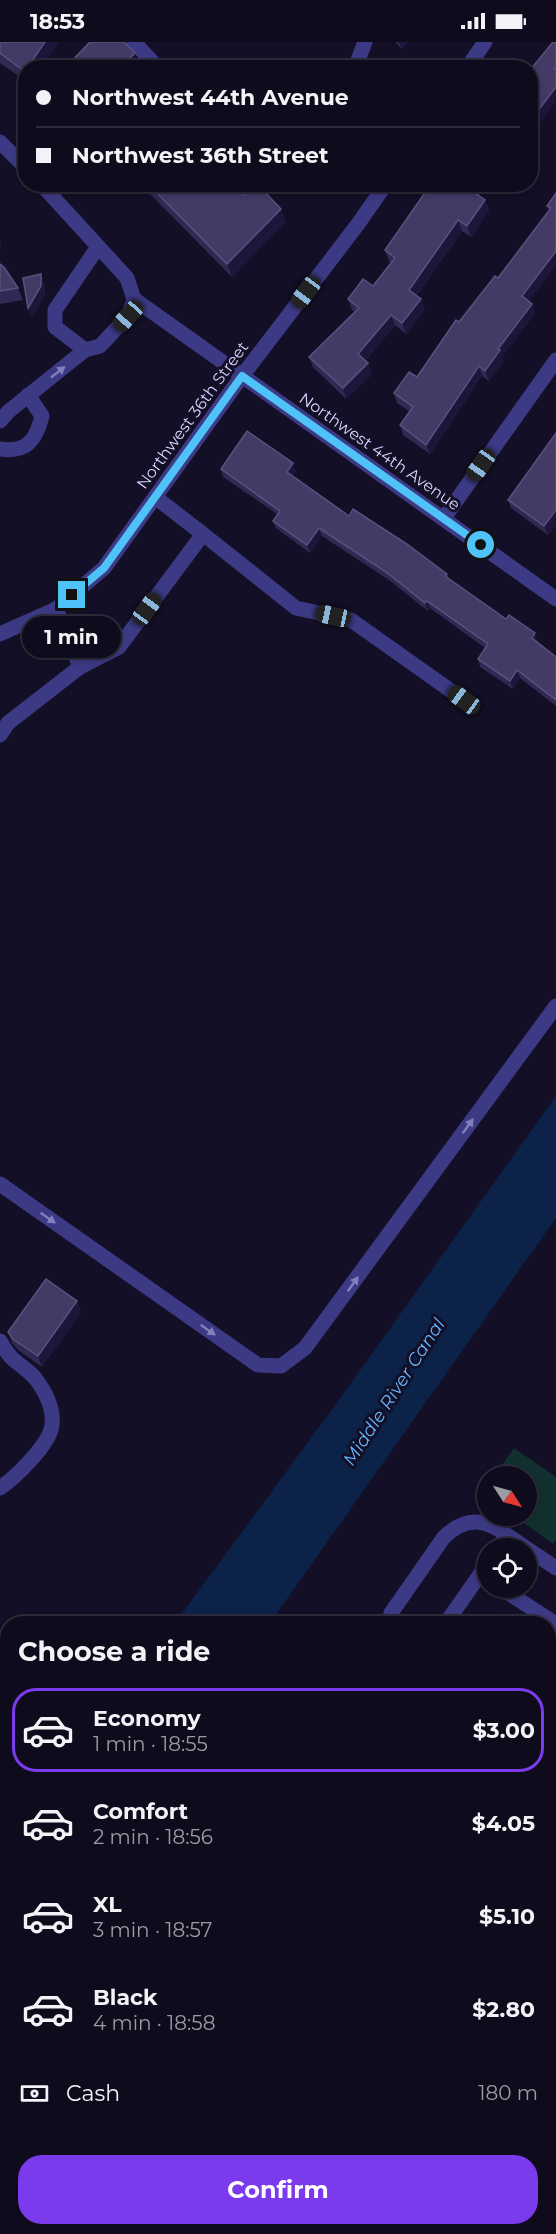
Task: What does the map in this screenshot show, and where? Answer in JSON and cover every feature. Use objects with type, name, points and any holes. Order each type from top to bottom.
[{"type":"street","points":[[134,42],[151,60]]},
{"type":"street","points":[[358,60],[365,42]]},
{"type":"street","points":[[473,60],[485,42]]},
{"type":"street","points":[[0,142],[18,160]]},
{"type":"street","points":[[0,421],[28,395],[85,350],[100,346],[128,316],[134,298],[127,278],[48,192]]},
{"type":"street","name":"Northwest 36th Street","points":[[0,634],[56,609],[104,568],[242,376],[380,192]]},
{"type":"street","points":[[85,350],[55,327],[55,310],[98,247]]},
{"type":"street","name":"Northwest 44th Avenue","points":[[134,298],[556,599]]},
{"type":"street","points":[[444,518],[556,360]]},
{"type":"street","points":[[0,449],[24,447],[38,434],[42,416],[28,395]]},
{"type":"street","points":[[155,497],[296,608],[351,620],[464,700]]},
{"type":"street","points":[[0,735],[8,723],[80,667],[119,646],[203,534]]},
{"type":"street","points":[[56,609],[80,667]]},
{"type":"street","points":[[0,1184],[258,1365],[281,1366],[305,1348],[556,1006]]},
{"type":"street","points":[[0,1341],[12,1358],[34,1376],[46,1395],[50,1406],[52,1426],[39,1451],[16,1478],[0,1488]]},
{"type":"street","points":[[390,1616],[444,1537],[455,1527],[471,1521],[485,1522],[511,1538]]},
{"type":"street","points":[[537,1555],[556,1568]]},
{"type":"street","points":[[451,1616],[477,1582]]},
{"type":"street","points":[[516,1598],[544,1616]]},
{"type":"green space","points":[[514,1448],[556,1477],[556,1540],[553,1544],[528,1526],[537,1526],[537,1466],[501,1466]]},
{"type":"water","name":"Middle River Canal","points":[[556,1096],[556,1218],[275,1616],[180,1616],[336,1404]]},
{"type":"building","points":[[0,42],[45,42],[33,60],[18,60],[18,66],[0,53]]},
{"type":"building","points":[[90,42],[124,42],[135,53],[128,60],[73,60]]},
{"type":"building","points":[[553,42],[556,42],[556,67],[554,69],[556,70],[556,87],[538,111],[538,60]]},
{"type":"building","points":[[156,192],[242,192],[245,195],[248,192],[265,192],[281,209],[227,264]]},
{"type":"building","points":[[425,192],[474,192],[485,200],[467,226],[458,220],[409,290],[421,299],[402,323],[391,315],[358,354],[368,363],[343,388],[309,357],[359,308],[348,299],[363,279],[373,286],[395,258],[385,250]]},
{"type":"building","points":[[556,193],[556,251],[522,296],[532,304],[498,349],[500,350],[485,371],[479,366],[426,445],[400,425],[413,407],[394,393],[409,372],[417,377],[456,320],[459,322],[495,276],[498,278],[551,208],[547,206]]},
{"type":"building","points":[[0,264],[4,267],[18,288],[0,291]]},
{"type":"building","points":[[41,274],[41,286],[28,308],[23,278]]},
{"type":"building","points":[[247,431],[293,463],[287,472],[349,516],[353,509],[407,544],[447,574],[445,576],[506,619],[509,615],[535,633],[532,638],[556,657],[556,700],[517,670],[510,681],[478,659],[488,644],[427,601],[425,603],[386,572],[319,528],[307,545],[273,521],[280,511],[221,469]]},
{"type":"building","points":[[556,433],[556,510],[544,526],[508,500]]},
{"type":"building","points":[[46,1279],[77,1301],[38,1356],[14,1340],[8,1332]]},
{"type":"route","points":[[72,595],[104,568],[242,376],[481,545]]}]
